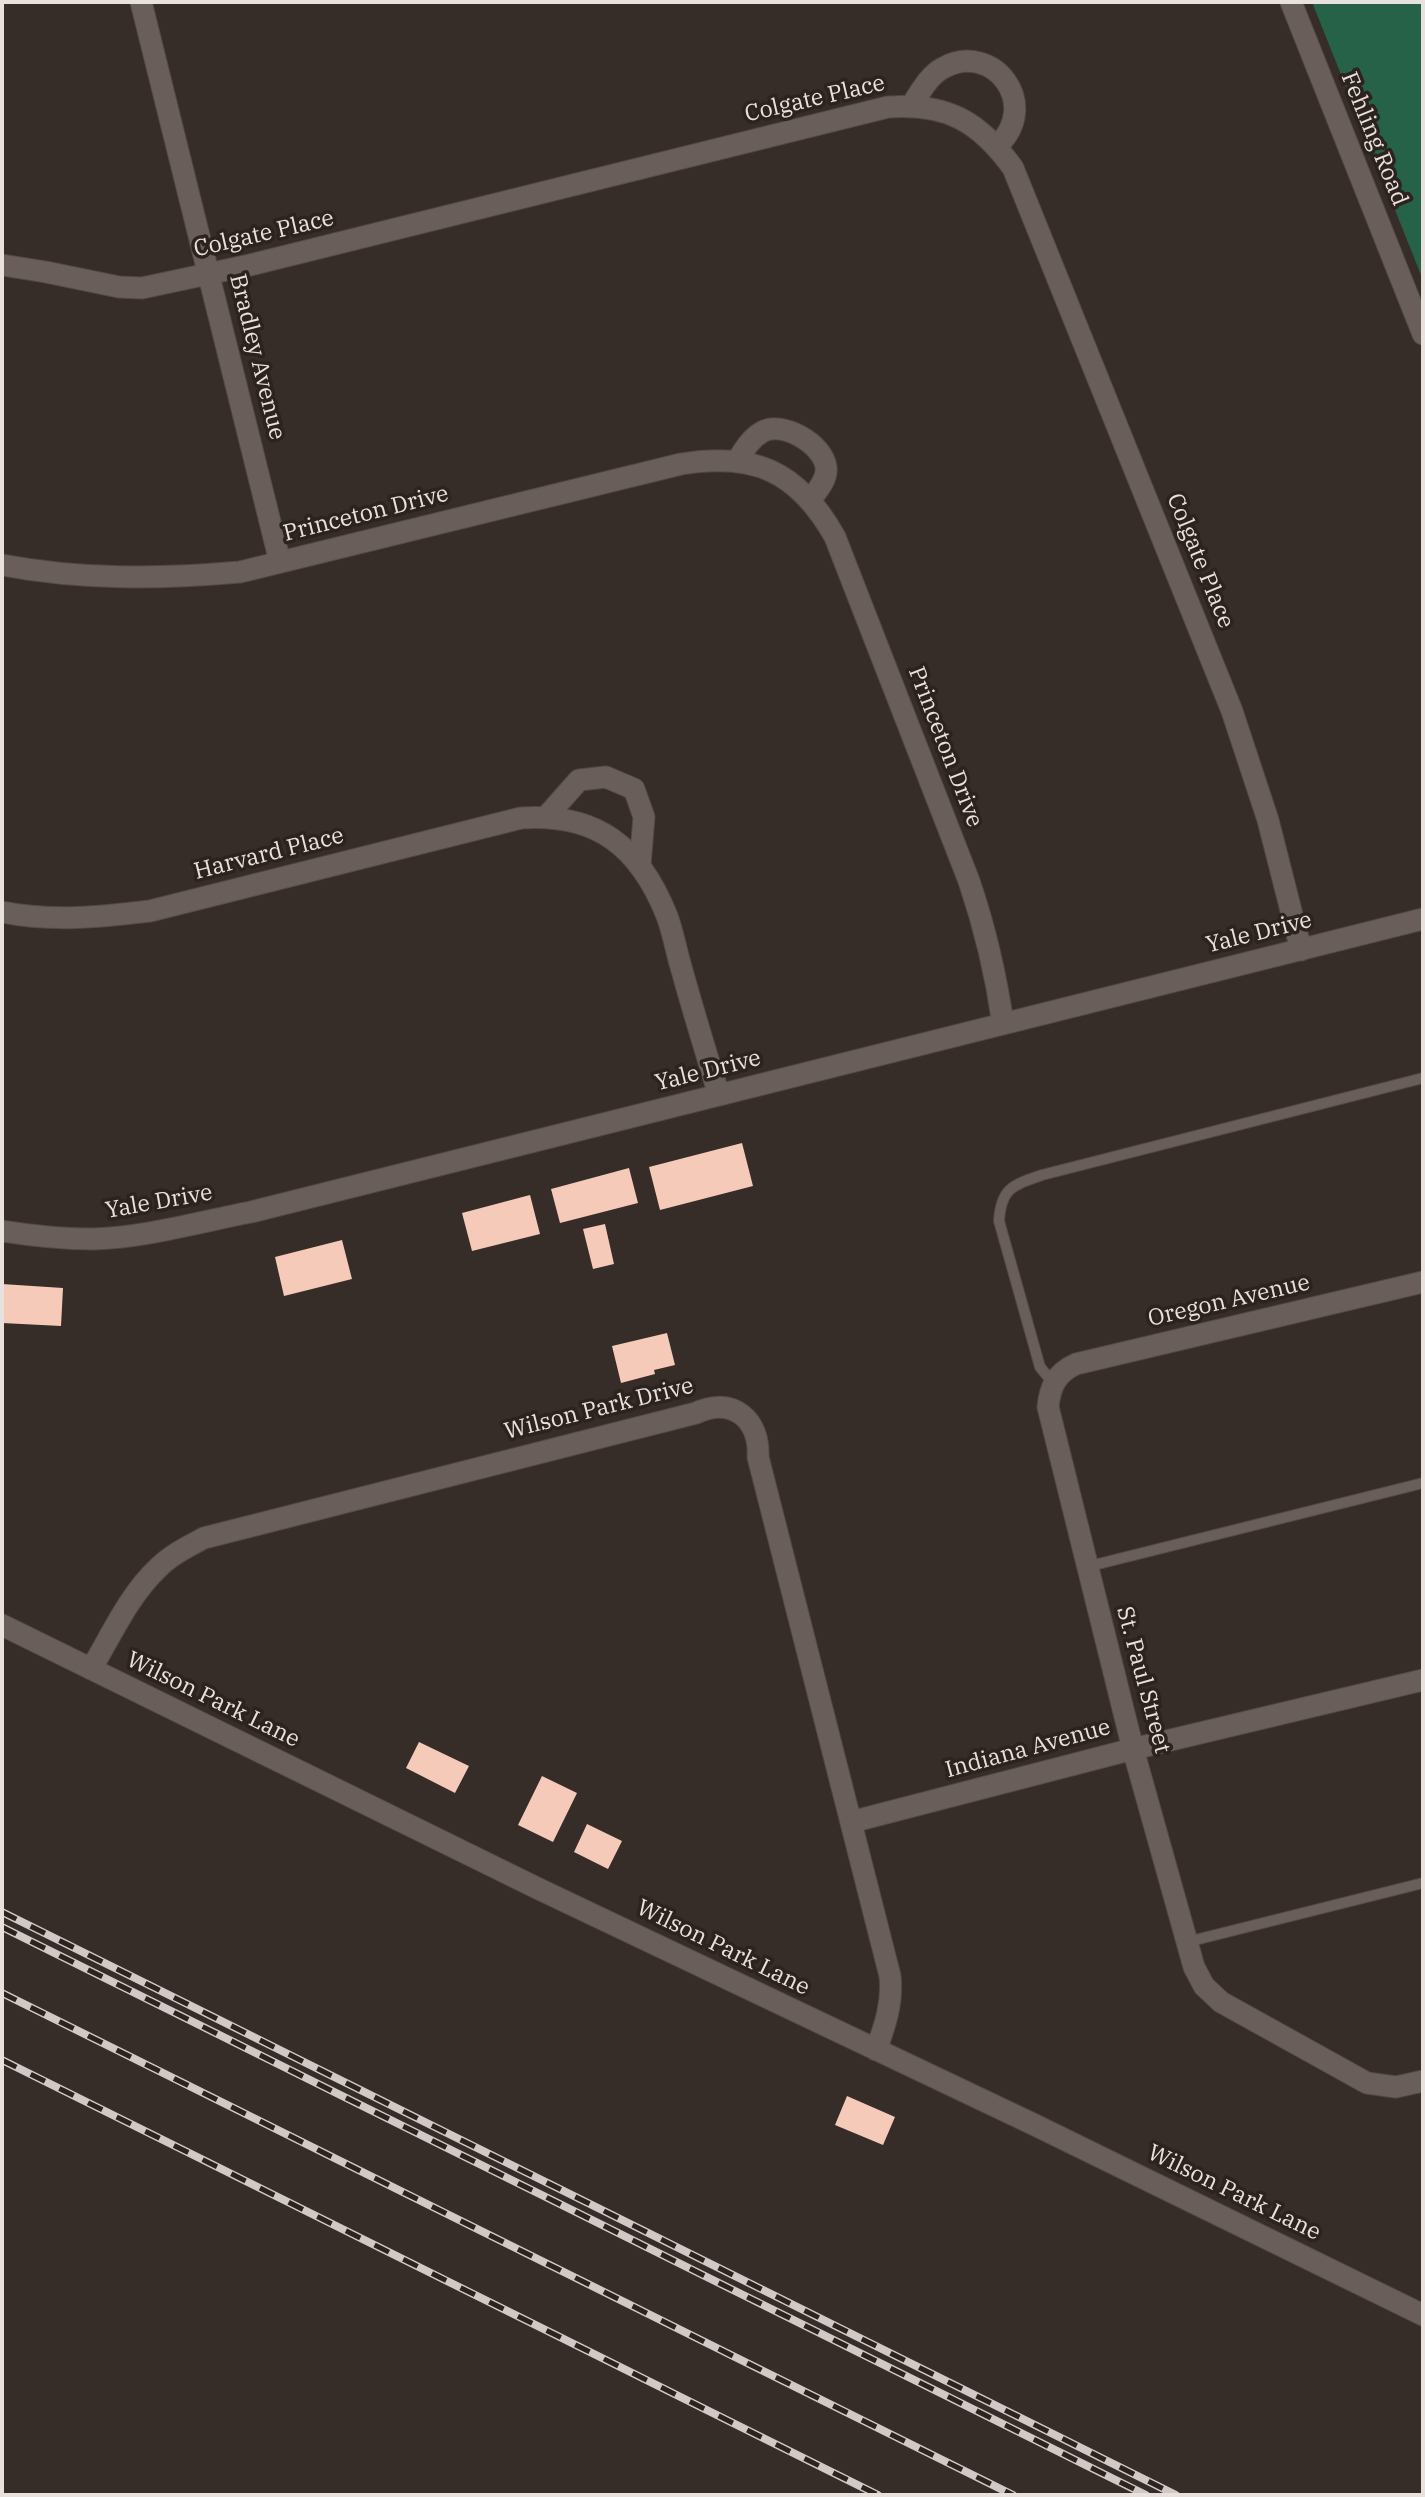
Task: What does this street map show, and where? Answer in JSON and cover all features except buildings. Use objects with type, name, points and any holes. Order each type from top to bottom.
[{"type":"street","name":"Bradley Avenue","points":[[141,2],[280,562]]},
{"type":"street","name":"Fehling Road","points":[[1291,2],[1423,334]]},
{"type":"street","points":[[911,106],[929,79],[954,63],[970,61],[995,70],[1006,78],[1015,102],[1012,127],[997,146]]},
{"type":"street","name":"Colgate Place","points":[[2,265],[119,287],[142,288],[210,274],[888,107],[911,106],[956,116],[978,129],[997,146],[1013,168],[1232,711],[1268,820],[1301,950]]},
{"type":"street","points":[[737,461],[750,441],[764,430],[786,429],[817,448],[826,465],[827,471],[821,487],[810,500]]},
{"type":"street","name":"Princeton Drive","points":[[2,565],[44,573],[109,578],[175,578],[240,572],[681,464],[712,459],[737,461],[766,469],[788,480],[810,500],[835,537],[982,918],[996,975],[1003,1024]]},
{"type":"street","points":[[547,816],[579,780],[606,777],[634,789],[644,817],[639,865]]},
{"type":"street","name":"Harvard Place","points":[[2,912],[60,918],[101,917],[150,911],[521,818],[547,816],[573,820],[597,829],[619,843],[653,886],[668,918],[719,1095]]},
{"type":"street","name":"Yale Drive","points":[[2,1231],[52,1238],[97,1239],[141,1234],[251,1212],[1423,919]]},
{"type":"street","name":"Oregon Avenue","points":[[1053,1383],[1060,1374],[1076,1364],[1423,1282]]},
{"type":"street","name":"St. Paul Street","points":[[1053,1383],[1048,1407],[1086,1567],[1194,1967],[1204,1986],[1221,2002],[1374,2086],[1396,2087],[1423,2081]]},
{"type":"street","name":"Wilson Park Drive","points":[[92,1669],[139,1590],[157,1569],[179,1551],[204,1538],[696,1413],[706,1408],[721,1406],[734,1409],[747,1418],[759,1443],[758,1457],[890,1976],[892,1993],[876,2050]]},
{"type":"street","name":"Wilson Park Lane","points":[[2,1625],[526,1883],[1423,2315]]},
{"type":"street","name":"Indiana Avenue","points":[[851,1822],[1133,1749],[1423,1680]]},
{"type":"lane","points":[[1053,1383],[1040,1367],[999,1221],[1000,1202],[1016,1184],[1042,1175],[1423,1078]]},
{"type":"lane","points":[[1086,1567],[1423,1483]]},
{"type":"lane","points":[[1187,1942],[1423,1883]]},
{"type":"green space","points":[[1312,2],[1423,2],[1423,280]]},
{"type":"railway","points":[[2,1912],[1176,2495]]},
{"type":"railway","points":[[2,1927],[1146,2495]]},
{"type":"railway","points":[[2,1993],[1013,2495]]},
{"type":"railway","points":[[2,2060],[878,2495]]}]
